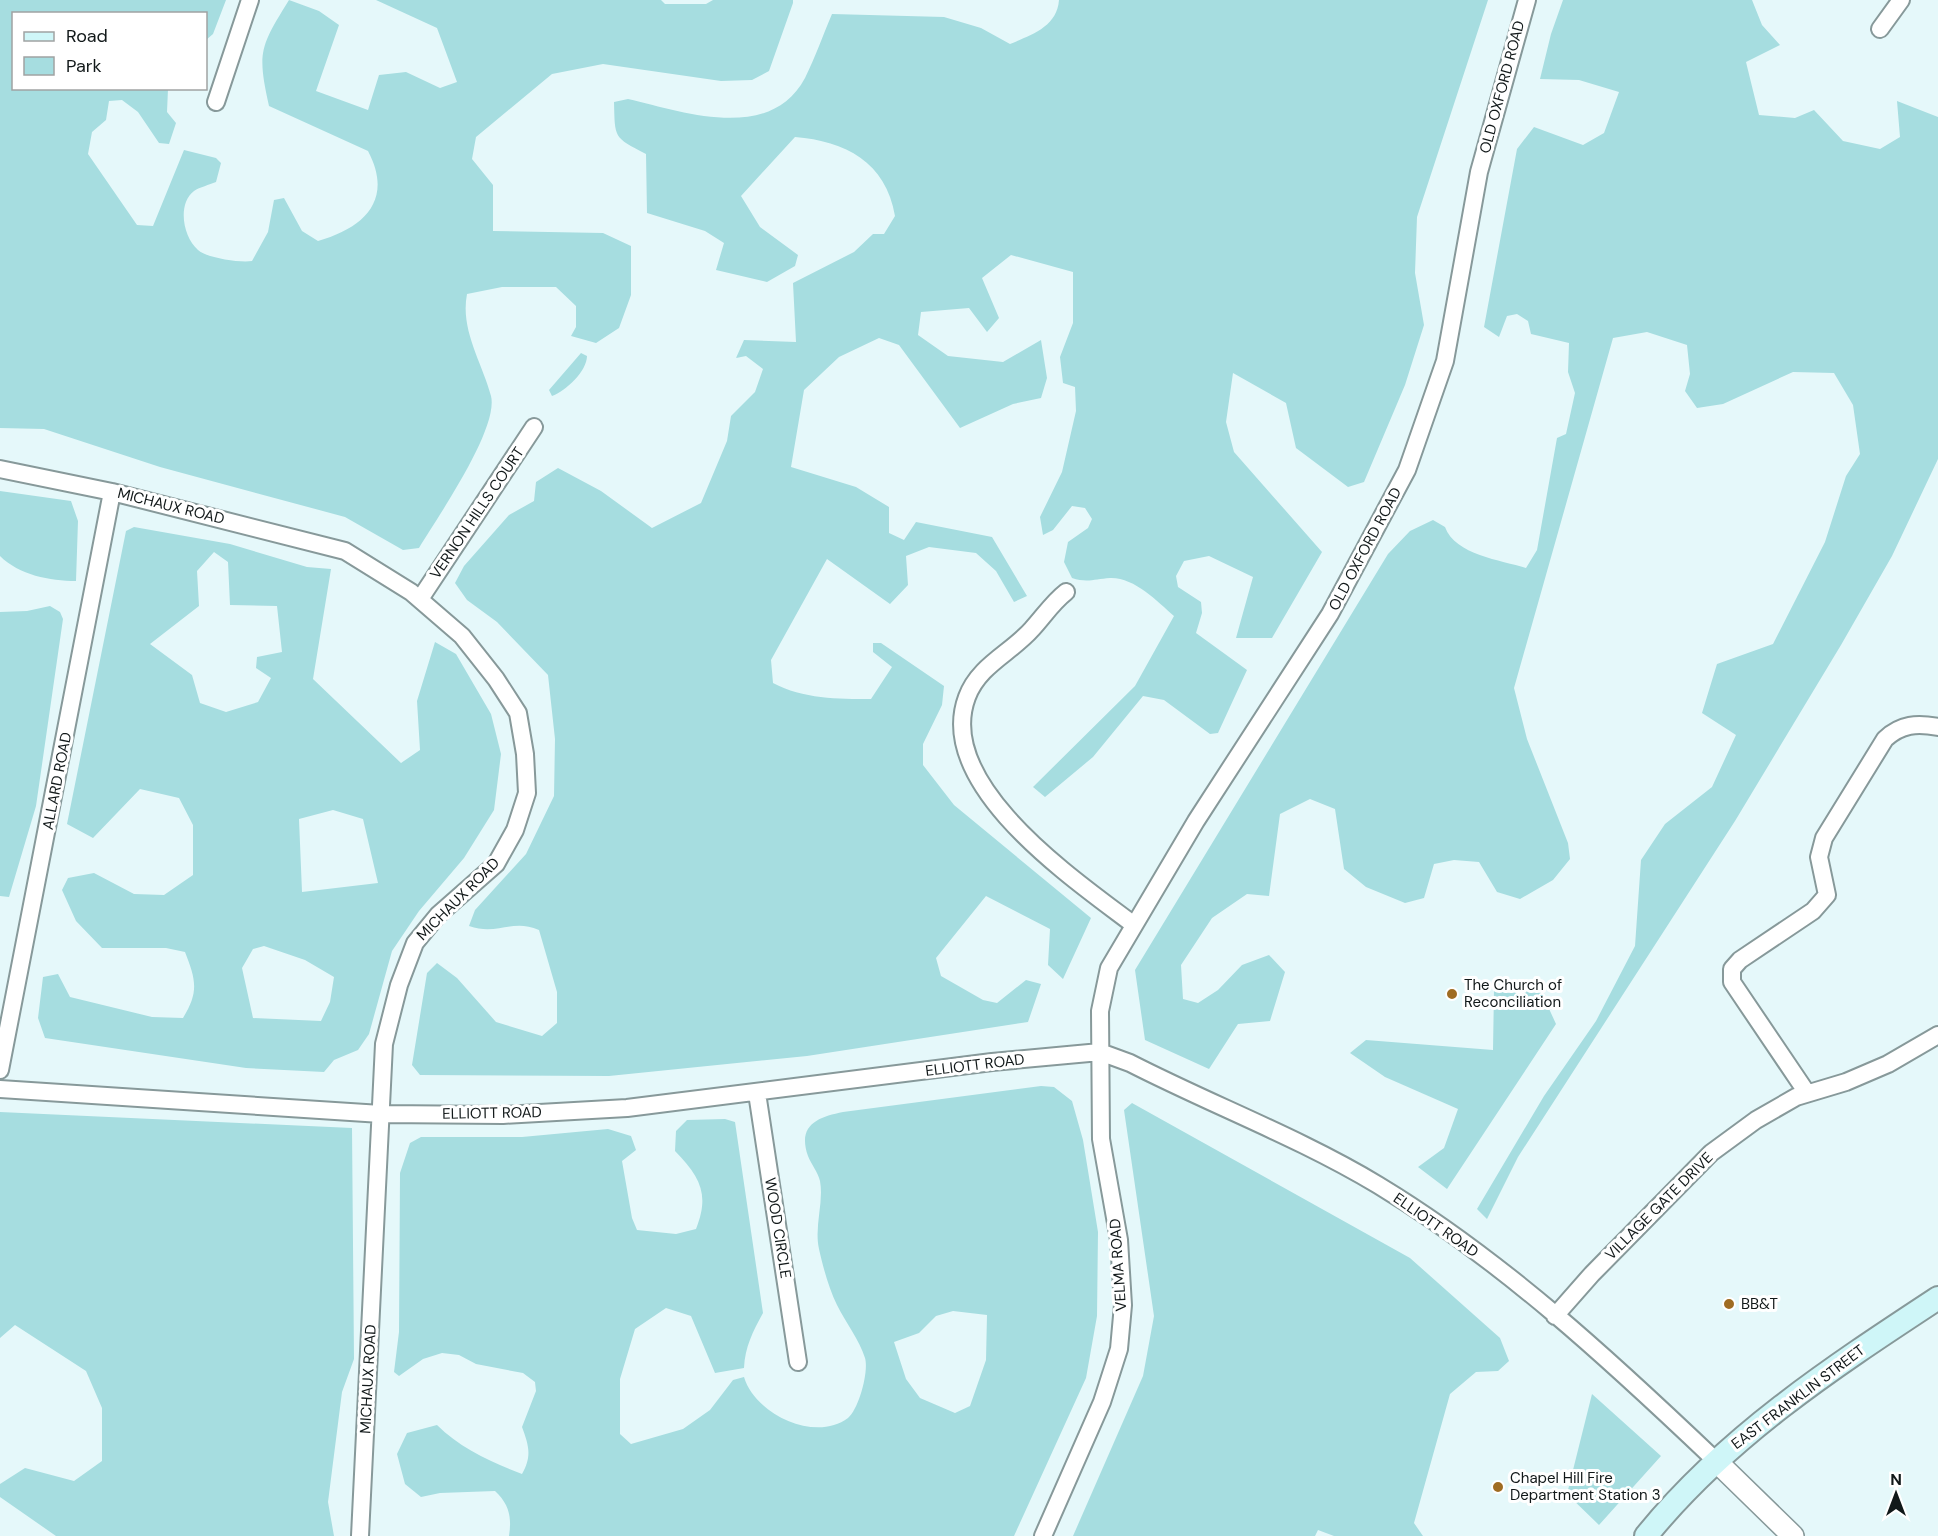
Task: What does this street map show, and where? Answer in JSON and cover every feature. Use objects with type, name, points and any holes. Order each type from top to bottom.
[{"type":"main road","name":"EAST FRANKLIN STREET","points":[[1646,1536],[1715,1460],[1775,1410],[1938,1298]]},
{"type":"street","points":[[216,102],[250,0]]},
{"type":"street","name":"OLD OXFORD ROAD","points":[[1100,1052],[1103,990],[1119,949],[1196,821],[1330,614],[1407,470],[1445,362],[1479,172],[1527,0]]},
{"type":"street","points":[[1880,29],[1901,0]]},
{"type":"street","name":"VERNON HILLS COURT","points":[[420,599],[534,427]]},
{"type":"street","name":"MICHAUX ROAD","points":[[0,469],[112,492],[345,551],[420,599],[462,636],[496,679],[518,713],[525,754],[527,793],[515,830],[496,864],[438,915],[415,943],[399,985],[384,1044],[360,1536]]},
{"type":"street","name":"ALLARD ROAD","points":[[0,1070],[112,492]]},
{"type":"street","points":[[1066,592],[1051,604],[1022,640],[978,677],[964,708],[961,734],[977,778],[1006,815],[1089,891],[1134,925]]},
{"type":"street","points":[[1808,1093],[1732,982],[1732,969],[1740,960],[1813,911],[1827,896],[1819,857],[1824,838],[1885,739],[1893,731],[1907,726],[1938,727]]},
{"type":"street","name":"VILLAGE GATE DRIVE","points":[[1556,1316],[1592,1274],[1711,1153],[1756,1120],[1808,1093],[1888,1064],[1938,1035]]},
{"type":"street","name":"ELLIOTT ROAD","points":[[0,1089],[381,1114],[537,1113],[627,1108],[992,1062],[1100,1052],[1130,1063],[1281,1135],[1378,1185],[1453,1236],[1556,1316],[1715,1460],[1793,1536]]},
{"type":"street","name":"VELMA ROAD","points":[[1043,1536],[1102,1402],[1119,1349],[1123,1305],[1122,1284],[1119,1240],[1101,1139],[1100,1052]]},
{"type":"street","name":"WOOD CIRCLE","points":[[757,1093],[798,1362]]},
{"type":"green space","points":[[0,0],[226,0],[213,34],[207,39],[207,12],[12,12],[12,90],[168,90],[167,112],[176,123],[169,144],[159,143],[138,112],[122,100],[109,101],[106,120],[92,132],[88,154],[137,225],[153,226],[184,150],[216,158],[221,163],[216,182],[194,191],[185,204],[186,229],[193,244],[202,253],[232,261],[252,261],[268,232],[274,200],[284,198],[302,231],[318,241],[349,228],[361,220],[370,210],[376,198],[378,184],[368,151],[269,106],[263,73],[264,50],[272,29],[289,0],[319,11],[339,25],[316,91],[368,110],[379,75],[406,72],[440,88],[457,82],[437,28],[376,0],[661,0],[665,4],[706,4],[713,0],[793,0],[769,71],[752,80],[721,81],[603,64],[552,74],[476,137],[472,159],[493,185],[493,231],[603,233],[631,246],[631,295],[619,328],[596,343],[571,336],[576,327],[576,306],[556,287],[502,287],[467,294],[469,333],[491,396],[491,411],[486,429],[465,473],[419,548],[403,550],[345,517],[160,467],[44,429],[0,428]]},
{"type":"green space","points":[[1059,0],[1488,0],[1417,217],[1415,273],[1424,325],[1405,385],[1364,482],[1348,487],[1296,448],[1286,403],[1233,373],[1226,422],[1234,452],[1322,552],[1272,638],[1236,638],[1253,577],[1209,556],[1184,561],[1176,576],[1178,587],[1201,602],[1202,613],[1196,633],[1247,670],[1218,733],[1210,734],[1164,700],[1143,696],[1093,757],[1045,797],[1033,787],[1135,686],[1174,616],[1153,597],[1128,581],[1110,578],[1087,580],[1072,578],[1064,562],[1068,542],[1088,528],[1092,519],[1085,508],[1072,506],[1053,530],[1043,535],[1040,517],[1062,472],[1076,411],[1075,387],[1063,383],[1060,357],[1073,323],[1073,272],[1011,255],[982,278],[999,318],[987,332],[969,308],[921,312],[918,335],[948,356],[1003,362],[1041,340],[1047,378],[1041,398],[1013,404],[960,428],[899,345],[879,338],[839,357],[804,390],[791,467],[856,487],[889,507],[889,533],[904,540],[916,522],[992,537],[1027,596],[1014,602],[996,571],[976,553],[929,547],[906,556],[908,585],[890,604],[827,559],[771,660],[773,683],[784,688],[821,697],[871,699],[892,667],[873,652],[873,643],[881,643],[944,686],[942,705],[923,744],[923,765],[954,805],[1091,918],[1063,979],[1048,965],[1050,929],[986,896],[936,958],[941,976],[983,1000],[997,1003],[1026,980],[1041,984],[1028,1022],[807,1056],[609,1076],[420,1075],[412,1065],[427,973],[437,963],[457,978],[496,1022],[542,1036],[557,1023],[557,992],[539,930],[521,926],[479,929],[469,926],[475,910],[526,854],[554,796],[555,739],[548,675],[497,622],[467,600],[455,583],[464,566],[509,515],[534,501],[536,482],[558,468],[601,491],[652,528],[701,503],[727,441],[731,416],[755,392],[763,369],[746,356],[736,358],[744,340],[796,342],[793,283],[854,252],[873,234],[884,234],[895,216],[883,181],[873,168],[860,158],[830,143],[795,137],[741,196],[760,227],[798,255],[795,266],[767,282],[716,270],[724,243],[705,231],[647,213],[646,154],[627,144],[618,135],[614,102],[628,99],[699,115],[724,118],[748,117],[770,111],[790,98],[805,78],[832,14],[944,17],[981,28],[1010,44],[1042,29],[1053,17]]},
{"type":"green space","points":[[1563,0],[1752,0],[1762,25],[1780,45],[1746,62],[1759,115],[1795,118],[1814,110],[1843,141],[1880,149],[1900,137],[1897,101],[1938,117],[1938,459],[1892,556],[1841,645],[1735,821],[1518,1157],[1487,1219],[1477,1209],[1544,1096],[1596,1021],[1635,946],[1641,860],[1665,824],[1712,787],[1736,735],[1702,713],[1717,664],[1773,644],[1825,542],[1846,476],[1860,454],[1853,405],[1834,373],[1793,372],[1723,404],[1697,408],[1685,391],[1690,374],[1687,345],[1647,332],[1613,338],[1514,688],[1527,739],[1568,843],[1570,859],[1553,880],[1520,899],[1497,892],[1479,862],[1454,860],[1434,864],[1424,898],[1405,903],[1366,887],[1344,869],[1335,809],[1310,799],[1280,814],[1269,896],[1247,894],[1212,918],[1181,965],[1183,999],[1198,1003],[1218,990],[1242,965],[1269,955],[1285,972],[1270,1021],[1238,1024],[1209,1069],[1145,1040],[1135,970],[1388,554],[1410,531],[1433,520],[1445,527],[1458,544],[1468,550],[1526,568],[1537,550],[1557,438],[1566,434],[1575,393],[1568,372],[1569,343],[1531,334],[1528,321],[1517,314],[1507,316],[1499,337],[1484,327],[1517,149],[1534,127],[1583,145],[1604,133],[1619,92],[1579,80],[1540,79],[1551,34]]},
{"type":"green space","points":[[581,353],[587,356],[580,374],[569,385],[552,396],[549,390]]},
{"type":"green space","points":[[0,491],[71,501],[78,521],[76,581],[35,576],[16,568],[0,556]]},
{"type":"green space","points":[[134,527],[230,544],[307,567],[331,569],[313,679],[401,763],[420,750],[417,701],[435,642],[456,654],[491,714],[501,754],[494,810],[464,858],[419,911],[392,951],[369,1034],[358,1050],[334,1060],[324,1072],[246,1068],[45,1038],[38,1018],[43,977],[58,974],[70,997],[152,1017],[183,1018],[194,993],[192,970],[185,952],[166,948],[102,948],[76,921],[62,890],[68,878],[94,873],[134,894],[164,895],[193,875],[193,825],[179,798],[140,789],[93,838],[67,824],[126,531]],"holes":[[[214,552],[228,562],[230,605],[277,606],[282,652],[257,657],[256,668],[271,678],[258,702],[226,712],[200,703],[192,675],[150,644],[199,606],[197,571]],[[333,810],[363,819],[378,883],[302,892],[299,819]],[[264,946],[305,960],[334,977],[330,1002],[321,1021],[253,1018],[242,968],[253,949]]]},
{"type":"green space","points":[[50,606],[60,612],[63,619],[36,806],[9,897],[0,896],[0,612],[27,611]]},
{"type":"green space","points":[[1540,989],[1556,1024],[1447,1189],[1418,1167],[1444,1148],[1458,1109],[1385,1077],[1350,1053],[1366,1040],[1493,1050],[1494,990]]},
{"type":"green space","points":[[1041,1086],[1054,1087],[1072,1101],[1083,1140],[1098,1232],[1097,1316],[1086,1378],[1014,1536],[509,1536],[508,1511],[504,1501],[495,1491],[440,1493],[421,1497],[405,1484],[397,1454],[407,1433],[437,1425],[476,1454],[522,1474],[527,1462],[528,1451],[522,1427],[536,1391],[535,1382],[523,1373],[476,1364],[459,1355],[442,1353],[423,1359],[399,1376],[394,1372],[399,1332],[400,1173],[410,1143],[421,1137],[522,1137],[608,1129],[631,1136],[636,1150],[622,1161],[632,1218],[637,1230],[676,1234],[696,1229],[702,1196],[691,1169],[675,1151],[676,1131],[687,1120],[725,1119],[735,1122],[763,1313],[750,1339],[744,1368],[715,1373],[691,1316],[666,1308],[635,1329],[620,1379],[620,1434],[631,1444],[683,1429],[710,1410],[733,1380],[744,1377],[760,1403],[773,1413],[803,1426],[835,1425],[848,1418],[856,1407],[864,1380],[865,1358],[837,1305],[824,1270],[818,1240],[820,1181],[805,1145],[805,1137],[812,1124],[825,1117],[843,1112]],"holes":[[[953,1311],[987,1315],[986,1360],[970,1406],[955,1413],[920,1398],[906,1379],[894,1342],[919,1333],[936,1316]]]},
{"type":"green space","points":[[1132,1103],[1410,1258],[1500,1338],[1509,1361],[1498,1371],[1476,1372],[1450,1394],[1414,1523],[1423,1536],[1334,1536],[1318,1530],[1315,1536],[1073,1536],[1143,1376],[1154,1316],[1124,1110]]},
{"type":"green space","points":[[0,1112],[352,1128],[354,1359],[342,1392],[328,1502],[334,1536],[56,1536],[0,1497],[0,1484],[25,1468],[74,1481],[102,1461],[102,1408],[86,1371],[15,1325],[0,1338]]},
{"type":"green space","points":[[1592,1394],[1661,1456],[1599,1525],[1567,1494]]},
{"type":"place","name":"The Church of Reconciliation","points":[[1452,994]]},
{"type":"place","name":"BB&T","points":[[1729,1304]]},
{"type":"place","name":"Chapel Hill Fire Department Station 3","points":[[1498,1487]]}]
